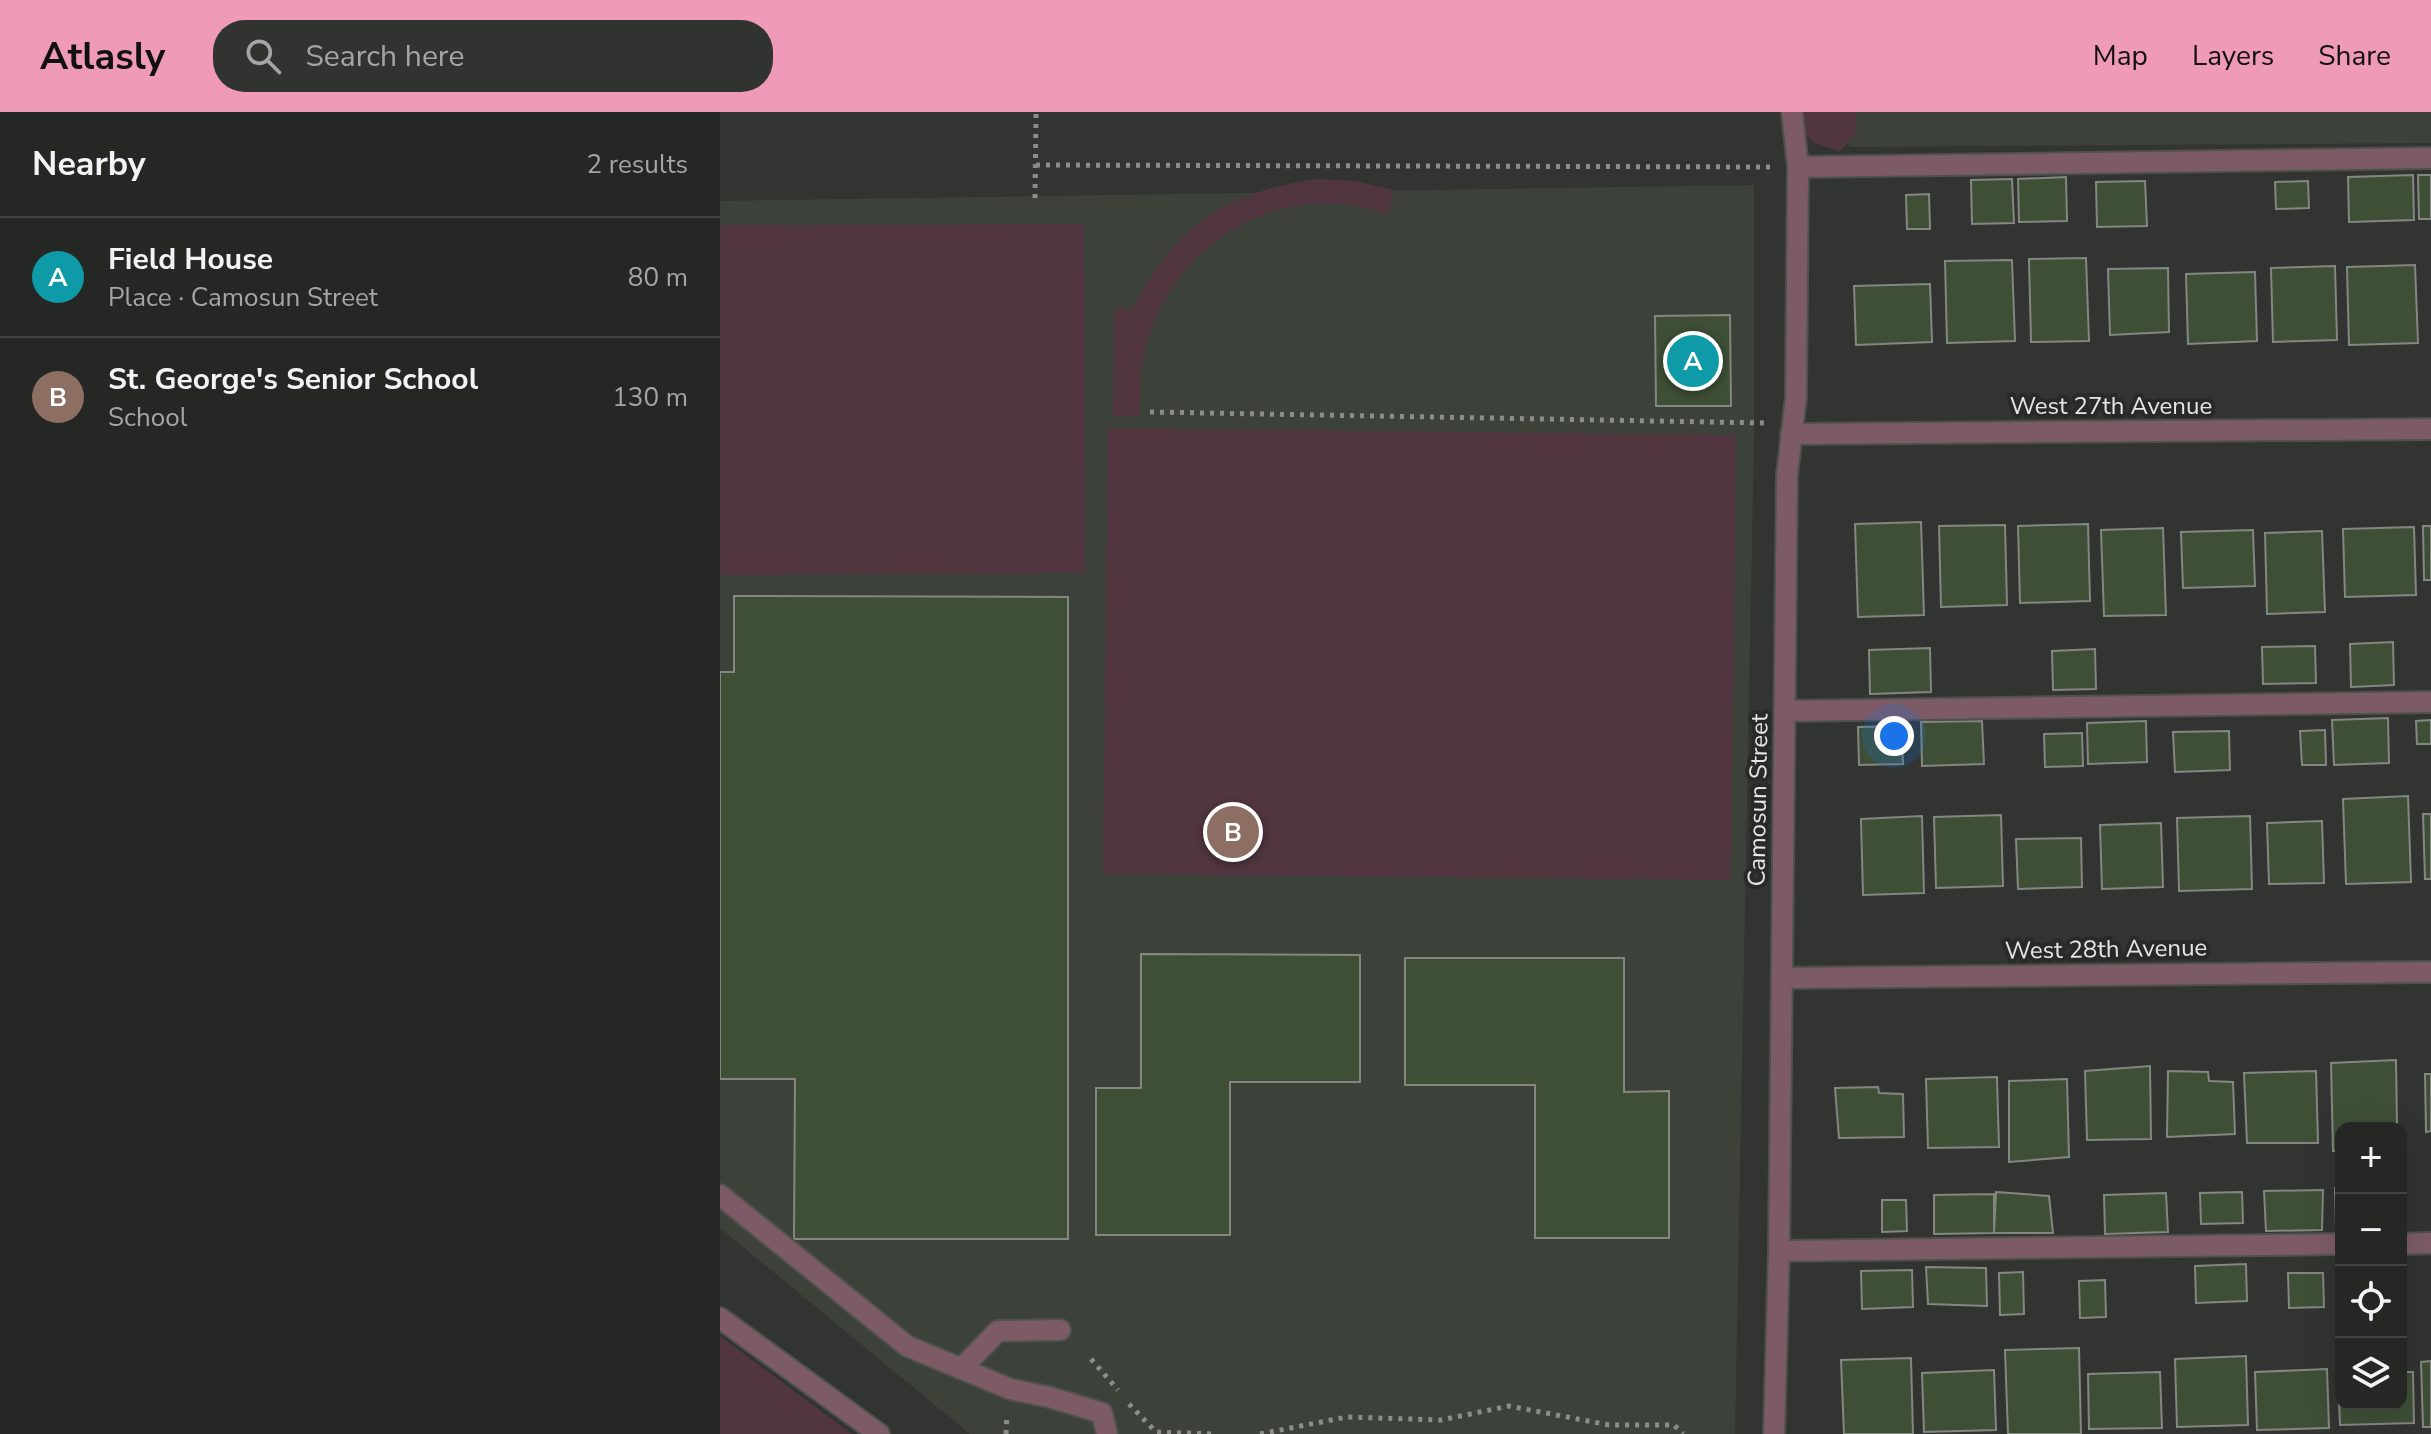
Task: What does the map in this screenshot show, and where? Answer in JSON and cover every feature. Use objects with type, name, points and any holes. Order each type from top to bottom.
[{"type":"street","name":"Camosun Street","points":[[1774,1434],[1779,1251],[1787,475],[1796,397],[1798,167],[1792,112]]},
{"type":"street","points":[[1798,167],[2431,158]]},
{"type":"street","name":"West 27th Avenue","points":[[1791,434],[2431,429]]},
{"type":"street","points":[[1786,711],[2431,702]]},
{"type":"street","name":"West 28th Avenue","points":[[1782,978],[2431,972]]},
{"type":"street","points":[[720,1195],[907,1346],[1010,1389],[1102,1413],[1107,1434]]},
{"type":"street","points":[[2407,1244],[2431,1243]]},
{"type":"street","points":[[1779,1251],[2335,1244]]},
{"type":"street","points":[[720,1318],[879,1434]]},
{"type":"street","points":[[961,1369],[998,1331],[1060,1330]]},
{"type":"path","points":[[1035,198],[1036,112]]},
{"type":"path","points":[[1036,165],[1798,167]]},
{"type":"path","points":[[1150,412],[1772,423],[1791,434]]},
{"type":"path","points":[[1091,1359],[1119,1392]]},
{"type":"path","points":[[1128,1403],[1156,1432],[1212,1434]]},
{"type":"path","points":[[1260,1434],[1347,1417],[1441,1420],[1509,1406],[1609,1425],[1674,1425],[1683,1434]]},
{"type":"path","points":[[1006,1434],[1008,1410]]},
{"type":"shaded area","points":[[1798,112],[1856,112],[1857,133],[1840,151],[1823,146],[1807,135]]},
{"type":"shaded area","points":[[1849,112],[2431,112],[2431,143],[1849,147]]},
{"type":"shaded area","points":[[1316,179],[1355,181],[1394,190],[1387,214],[1351,205],[1317,203],[1285,208],[1254,219],[1226,235],[1200,255],[1178,279],[1161,307],[1143,357],[1140,416],[1113,416],[1115,308],[1132,309],[1166,256],[1206,218],[1254,194]]},
{"type":"shaded area","points":[[1754,185],[1754,436],[1735,1434],[970,1434],[720,1228],[720,201]]},
{"type":"shaded area","points":[[1084,224],[1085,573],[720,575],[720,225]]},
{"type":"shaded area","points":[[1108,428],[1736,435],[1731,880],[1103,874]]},
{"type":"shaded area","points":[[720,1336],[852,1434],[720,1434]]},
{"type":"building","points":[[2413,175],[2414,220],[2349,222],[2348,177]]},
{"type":"building","points":[[2418,175],[2431,175],[2431,219],[2419,219]]},
{"type":"building","points":[[2066,177],[2067,221],[2019,222],[2018,179]]},
{"type":"building","points":[[2012,179],[2014,223],[1972,224],[1971,180]]},
{"type":"building","points":[[2145,181],[2147,226],[2097,227],[2096,182]]},
{"type":"building","points":[[2308,181],[2309,208],[2276,209],[2275,182]]},
{"type":"building","points":[[1929,194],[1930,229],[1907,229],[1906,195]]},
{"type":"building","points":[[2086,258],[2089,341],[2031,342],[2029,259]]},
{"type":"building","points":[[2012,260],[2015,341],[1947,343],[1945,261]]},
{"type":"building","points":[[2415,265],[2418,343],[2349,345],[2347,267]]},
{"type":"building","points":[[2335,266],[2337,340],[2273,342],[2271,268]]},
{"type":"building","points":[[2168,268],[2169,332],[2110,335],[2108,269]]},
{"type":"building","points":[[2255,272],[2257,341],[2188,344],[2186,274]]},
{"type":"building","points":[[1930,284],[1932,342],[1856,345],[1854,286]]},
{"type":"building","points":[[1730,315],[1731,406],[1656,406],[1655,316]]},
{"type":"building","points":[[1921,522],[1924,615],[1858,617],[1855,524]]},
{"type":"building","points":[[2088,524],[2090,601],[2020,603],[2018,526]]},
{"type":"building","points":[[2005,525],[2007,605],[1941,607],[1939,526]]},
{"type":"building","points":[[2423,526],[2431,526],[2431,580],[2424,580]]},
{"type":"building","points":[[2414,527],[2416,595],[2345,597],[2343,529]]},
{"type":"building","points":[[2163,528],[2166,615],[2104,616],[2101,530]]},
{"type":"building","points":[[2253,530],[2255,586],[2183,588],[2181,532]]},
{"type":"building","points":[[2322,531],[2325,612],[2267,614],[2265,533]]},
{"type":"building","points":[[734,596],[1068,597],[1068,1239],[794,1239],[795,1079],[720,1079],[720,672],[734,672]]},
{"type":"building","points":[[2393,642],[2394,685],[2351,687],[2350,644]]},
{"type":"building","points":[[2315,646],[2316,683],[2263,684],[2262,647]]},
{"type":"building","points":[[1930,648],[1931,692],[1870,694],[1869,650]]},
{"type":"building","points":[[2095,649],[2096,689],[2053,690],[2052,651]]},
{"type":"building","points":[[2388,718],[2389,763],[2334,765],[2332,720]]},
{"type":"building","points":[[2431,720],[2431,744],[2417,744],[2416,721]]},
{"type":"building","points":[[1982,721],[1984,764],[1922,766],[1921,722]]},
{"type":"building","points":[[2146,721],[2147,762],[2088,764],[2087,723]]},
{"type":"building","points":[[1901,726],[1903,764],[1859,765],[1858,727]]},
{"type":"building","points":[[2325,730],[2326,765],[2302,765],[2300,731]]},
{"type":"building","points":[[2229,731],[2230,770],[2175,772],[2173,732]]},
{"type":"building","points":[[2082,733],[2083,766],[2045,767],[2044,734]]},
{"type":"building","points":[[2408,796],[2411,882],[2346,884],[2343,799]]},
{"type":"building","points":[[2423,814],[2431,814],[2431,879],[2425,879]]},
{"type":"building","points":[[2001,815],[2003,886],[1936,888],[1934,817]]},
{"type":"building","points":[[1922,816],[1924,893],[1863,895],[1861,819]]},
{"type":"building","points":[[2250,816],[2252,889],[2179,891],[2177,818]]},
{"type":"building","points":[[2322,821],[2324,883],[2269,884],[2267,823]]},
{"type":"building","points":[[2161,823],[2163,887],[2102,889],[2100,825]]},
{"type":"building","points":[[2081,838],[2082,887],[2018,889],[2016,839]]},
{"type":"building","points":[[1141,954],[1360,955],[1360,1082],[1230,1082],[1230,1235],[1096,1235],[1096,1088],[1141,1088]]},
{"type":"building","points":[[1405,958],[1624,958],[1624,1092],[1669,1091],[1669,1238],[1535,1238],[1535,1085],[1405,1085]]},
{"type":"building","points":[[2396,1060],[2397,1122],[2335,1122],[2333,1151],[2331,1063]]},
{"type":"building","points":[[2150,1066],[2151,1139],[2087,1140],[2085,1071]]},
{"type":"building","points":[[2168,1071],[2208,1072],[2209,1081],[2233,1082],[2235,1134],[2167,1137]]},
{"type":"building","points":[[2316,1071],[2318,1143],[2247,1143],[2244,1073]]},
{"type":"building","points":[[2425,1074],[2431,1074],[2431,1131],[2426,1132]]},
{"type":"building","points":[[1997,1077],[1999,1147],[1928,1148],[1926,1079]]},
{"type":"building","points":[[2067,1079],[2069,1157],[2009,1162],[2009,1081]]},
{"type":"building","points":[[1878,1087],[1879,1093],[1903,1094],[1904,1137],[1839,1138],[1835,1088]]},
{"type":"building","points":[[2323,1190],[2322,1230],[2266,1231],[2264,1191]]},
{"type":"building","points":[[1996,1192],[2049,1196],[2053,1233],[1994,1233]]},
{"type":"building","points":[[2242,1192],[2243,1223],[2201,1224],[2200,1193]]},
{"type":"building","points":[[2166,1193],[2168,1232],[2105,1234],[2104,1195]]},
{"type":"building","points":[[1994,1194],[1994,1233],[1934,1234],[1934,1195]]},
{"type":"building","points":[[1882,1200],[1906,1200],[1907,1231],[1882,1232]]},
{"type":"building","points":[[2246,1264],[2247,1301],[2196,1303],[2195,1266]]},
{"type":"building","points":[[1926,1267],[1986,1268],[1987,1306],[1928,1304]]},
{"type":"building","points":[[1912,1270],[1913,1307],[1862,1309],[1861,1271]]},
{"type":"building","points":[[2023,1272],[2024,1314],[2000,1315],[1999,1273]]},
{"type":"building","points":[[2288,1273],[2323,1273],[2324,1307],[2289,1308]]},
{"type":"building","points":[[2105,1280],[2106,1317],[2080,1318],[2079,1281]]},
{"type":"building","points":[[2079,1348],[2081,1434],[2008,1434],[2005,1350]]},
{"type":"building","points":[[2246,1356],[2248,1425],[2177,1427],[2175,1359]]},
{"type":"building","points":[[1911,1358],[1913,1434],[1844,1434],[1841,1360]]},
{"type":"building","points":[[2431,1361],[2431,1427],[2423,1427],[2421,1362]]},
{"type":"building","points":[[2327,1369],[2329,1428],[2257,1430],[2255,1372]]},
{"type":"building","points":[[1994,1370],[1996,1430],[1924,1432],[1922,1373]]},
{"type":"building","points":[[2160,1372],[2162,1428],[2089,1429],[2088,1374]]},
{"type":"building","points":[[2407,1372],[2413,1372],[2414,1423],[2340,1425],[2339,1410],[2407,1410]]},
{"type":"place","name":"Field House","points":[[1693,361]]},
{"type":"place","name":"St. George's Senior School","points":[[1233,832]]}]
